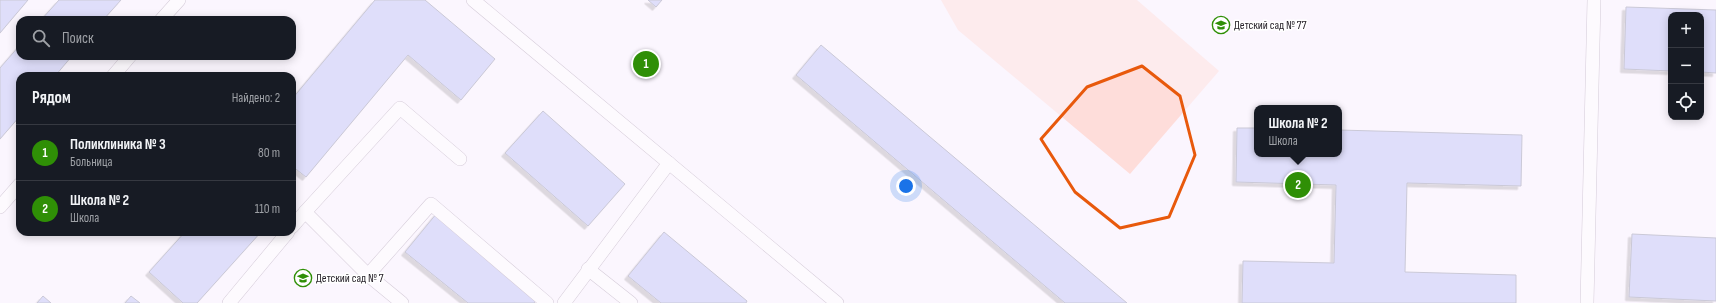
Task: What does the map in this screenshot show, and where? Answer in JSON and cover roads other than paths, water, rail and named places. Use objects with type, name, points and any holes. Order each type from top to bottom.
[{"type":"lane","points":[[165,16],[179,0]]},
{"type":"lane","points":[[473,0],[837,303]]},
{"type":"lane","points":[[1587,303],[1594,0]]},
{"type":"lane","points":[[116,72],[127,60]]},
{"type":"lane","points":[[296,222],[400,108],[460,159]]},
{"type":"lane","points":[[564,303],[588,268],[669,163]]},
{"type":"lane","points":[[0,207],[16,189]]},
{"type":"lane","points":[[368,275],[431,204],[547,303]]},
{"type":"lane","points":[[305,212],[368,275],[402,303]]},
{"type":"lane","points":[[229,303],[285,236]]},
{"type":"lane","points":[[588,268],[631,303]]},
{"type":"place","name":"Детский сад № 77","points":[[1221,25]]},
{"type":"place","name":"Поликлиника № 3","points":[[646,64]]},
{"type":"place","name":"Школа № 2","points":[[1298,185]]},
{"type":"place","name":"Детский сад № 7","points":[[303,278]]}]
